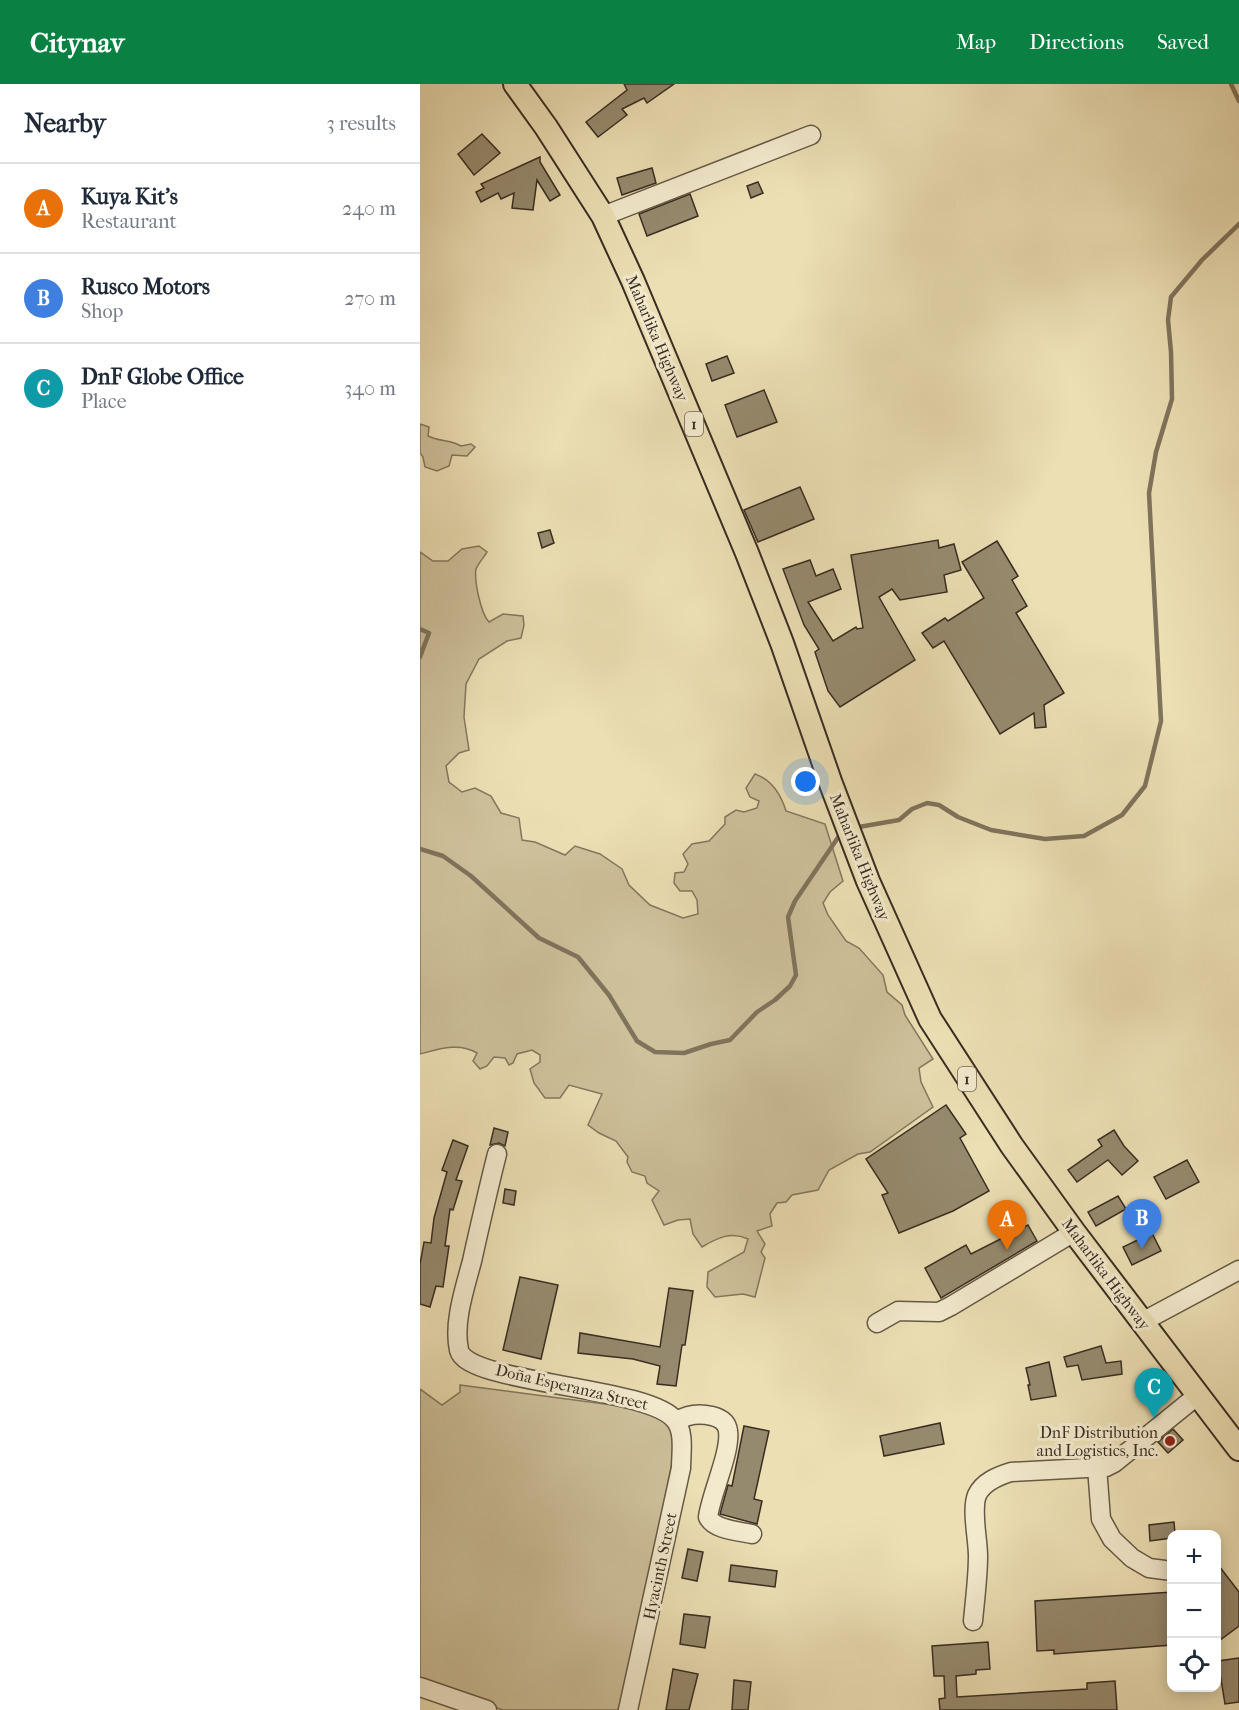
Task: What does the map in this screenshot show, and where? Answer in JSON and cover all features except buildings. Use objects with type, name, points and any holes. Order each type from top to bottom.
[{"type":"main road","name":"Maharlika Highway","points":[[515,84],[546,127],[603,216],[659,342],[782,643],[831,784],[868,881],[930,1019],[1012,1146],[1074,1232],[1239,1449]]},
{"type":"street","points":[[603,216],[811,135]]},
{"type":"street","name":"Doña Esperanza Street","points":[[496,1154],[459,1313],[459,1352],[464,1359],[508,1375],[644,1402],[661,1409],[677,1421]]},
{"type":"street","points":[[877,1323],[898,1311],[939,1312],[1074,1232]]},
{"type":"street","points":[[1142,1322],[1239,1270]]},
{"type":"street","points":[[973,1621],[978,1557],[976,1503],[978,1494],[984,1485],[1011,1472],[1097,1467],[1114,1463],[1198,1395]]},
{"type":"street","points":[[677,1421],[686,1416],[706,1414],[720,1418],[725,1424],[728,1430],[727,1446],[708,1517],[716,1525],[752,1534]]},
{"type":"street","name":"Hyacinth Street","points":[[628,1710],[681,1468],[681,1439],[677,1421]]},
{"type":"street","points":[[1097,1467],[1101,1519],[1112,1539],[1132,1558],[1149,1568],[1167,1570]]},
{"type":"street","points":[[420,1687],[487,1710]]},
{"type":"shaded area","points":[[420,424],[429,427],[428,436],[432,438],[461,446],[471,444],[475,447],[467,456],[452,455],[449,466],[437,471],[425,467],[420,453]]},
{"type":"shaded area","points":[[479,546],[487,552],[476,569],[479,597],[486,618],[489,622],[503,614],[523,616],[524,625],[521,638],[507,641],[479,659],[466,684],[464,717],[469,750],[459,753],[446,766],[449,782],[462,792],[475,788],[491,796],[501,813],[519,818],[522,840],[535,842],[565,855],[575,846],[600,854],[622,869],[629,885],[650,905],[683,918],[698,914],[697,900],[692,891],[680,891],[674,883],[675,873],[684,872],[688,864],[683,854],[692,844],[709,841],[725,824],[725,817],[736,810],[744,812],[757,808],[759,801],[750,797],[746,788],[755,774],[761,777],[775,789],[786,811],[825,824],[843,881],[830,892],[823,903],[828,915],[846,941],[859,948],[883,975],[887,992],[902,1005],[905,1015],[933,1059],[919,1068],[921,1082],[933,1107],[870,1152],[858,1154],[829,1170],[818,1190],[792,1195],[786,1202],[777,1203],[770,1214],[772,1226],[757,1231],[765,1244],[761,1252],[765,1258],[755,1297],[743,1294],[715,1297],[707,1287],[708,1272],[744,1252],[748,1239],[736,1236],[724,1237],[702,1247],[693,1234],[690,1219],[664,1225],[652,1200],[659,1191],[647,1183],[645,1176],[632,1172],[627,1162],[628,1157],[616,1141],[588,1125],[602,1094],[569,1085],[560,1098],[545,1098],[534,1083],[530,1069],[540,1062],[540,1055],[532,1050],[517,1054],[513,1063],[509,1065],[505,1058],[494,1057],[487,1066],[480,1069],[473,1061],[477,1053],[463,1048],[434,1050],[420,1054],[420,552],[433,561],[448,561],[462,549]]},
{"type":"shaded area","points":[[460,1385],[635,1408],[664,1417],[673,1432],[674,1453],[629,1674],[618,1710],[503,1710],[420,1682],[420,1389],[442,1405],[460,1392]]},
{"type":"waterway","points":[[1231,84],[1239,101]]},
{"type":"waterway","points":[[853,828],[899,820],[912,809],[927,803],[939,805],[958,817],[991,830],[1045,839],[1084,836],[1122,815],[1145,786],[1161,721],[1149,493],[1156,452],[1172,399],[1168,320],[1171,297],[1202,260],[1239,224]]},
{"type":"waterway","points":[[420,629],[429,633],[420,657]]},
{"type":"waterway","points":[[420,849],[443,856],[471,876],[539,938],[578,957],[609,995],[637,1041],[655,1052],[684,1053],[730,1040],[757,1012],[790,986],[796,975],[788,917],[795,901],[843,833]]},
{"type":"place","name":"Rusco Motors","points":[[1142,1249]]},
{"type":"place","name":"Kuya Kit's","points":[[1007,1250]]},
{"type":"place","name":"DnF Globe Office","points":[[1154,1418]]},
{"type":"place","name":"DnF Distribution and Logistics, Inc.","points":[[1170,1441]]}]
